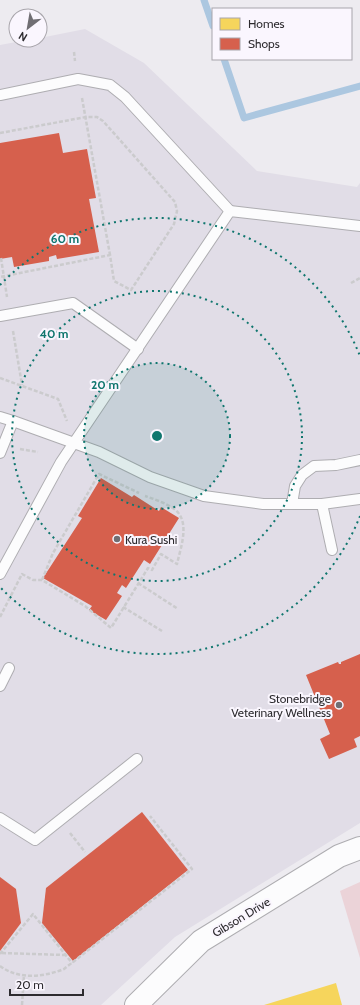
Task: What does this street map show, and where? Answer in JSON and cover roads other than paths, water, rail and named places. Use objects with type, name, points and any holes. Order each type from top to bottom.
[{"type":"street","name":"Gibson Drive","points":[[136,1005],[201,941],[339,856],[360,848]]},
{"type":"lane","points":[[0,95],[78,78],[110,85],[125,97],[230,212],[360,226]]},
{"type":"lane","points":[[0,574],[46,487],[73,444],[230,212]]},
{"type":"lane","points":[[0,316],[73,303],[138,349]]},
{"type":"lane","points":[[0,417],[99,452],[150,477],[204,496],[263,504],[322,504],[360,499]]},
{"type":"lane","points":[[0,452],[13,421]]},
{"type":"lane","points":[[292,504],[295,486],[302,475],[314,466],[360,460]]},
{"type":"lane","points":[[322,504],[332,550]]},
{"type":"lane","points":[[0,686],[9,668]]},
{"type":"lane","points":[[0,818],[35,840],[137,758]]},
{"type":"waterway","points":[[204,0],[212,23]]},
{"type":"waterway","points":[[224,60],[244,118],[360,86]]},
{"type":"place","name":"Kura Sushi","points":[[117,539]]},
{"type":"place","name":"Stonebridge Veterinary Wellness","points":[[339,705]]}]
